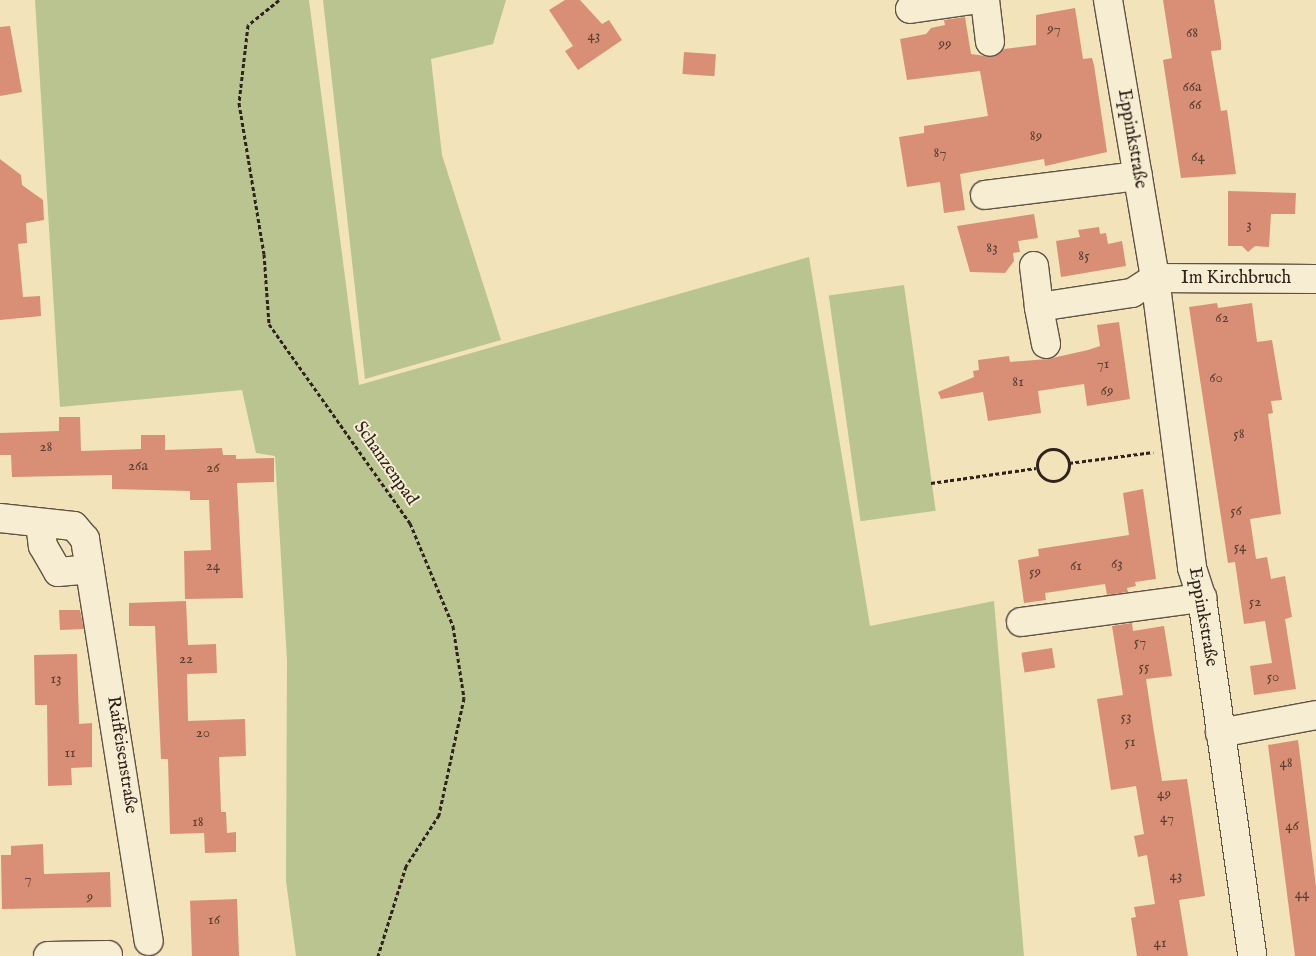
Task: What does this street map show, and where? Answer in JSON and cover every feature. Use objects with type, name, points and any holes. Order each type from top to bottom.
[{"type":"street","points":[[910,9],[972,0]]},
{"type":"street","points":[[985,0],[990,42]]},
{"type":"street","name":"Eppinkstraße","points":[[1108,0],[1155,278],[1192,568],[1202,598],[1252,956]]},
{"type":"street","points":[[985,196],[1138,176]]},
{"type":"street","points":[[1034,266],[1046,344]]},
{"type":"street","points":[[1039,307],[1132,293],[1155,278]]},
{"type":"street","name":"Im Kirchbruch","points":[[1155,278],[1316,279]]},
{"type":"street","name":"Raiffeisenstraße","points":[[0,518],[74,526],[85,539],[151,948],[108,956],[48,956]]},
{"type":"street","points":[[40,523],[43,546],[58,572],[90,569]]},
{"type":"street","points":[[1021,622],[1202,598]]},
{"type":"street","points":[[1220,733],[1316,715]]},
{"type":"path","name":"Schanzenpad","points":[[279,0],[248,25],[239,103],[264,254],[269,324],[410,523],[453,626],[464,698],[439,814],[406,866],[378,956]]},
{"type":"path","points":[[1070,463],[1178,448]]},
{"type":"path","points":[[1048,449],[1059,449],[1070,463],[1067,474],[1055,481],[1042,477],[1036,468],[1038,458],[1048,449]]},
{"type":"path","points":[[932,483],[1036,468]]},
{"type":"green space","points":[[35,0],[309,0],[359,385],[809,257],[870,626],[994,601],[1024,956],[296,956],[286,881],[287,660],[275,456],[256,453],[242,390],[60,407]]},
{"type":"green space","points":[[323,0],[506,0],[493,44],[431,59],[442,155],[501,340],[365,379]]},
{"type":"green space","points":[[904,285],[936,511],[860,521],[829,296]]},
{"type":"building","points":[[565,0],[580,0],[602,24],[609,20],[622,40],[578,70],[565,51],[573,46],[549,10]]},
{"type":"building","points":[[1163,0],[1214,0],[1221,50],[1211,51],[1221,111],[1227,110],[1236,174],[1181,178],[1163,60],[1172,58]]},
{"type":"building","points":[[1075,8],[1083,59],[1092,58],[1094,65],[1107,152],[1045,166],[1044,159],[960,174],[965,210],[944,213],[940,182],[907,187],[899,137],[924,133],[924,126],[988,116],[980,71],[907,80],[900,39],[926,34],[931,28],[945,25],[944,20],[965,17],[971,54],[992,57],[1004,49],[1036,45],[1036,15]]},
{"type":"building","points":[[10,26],[22,92],[0,96],[0,27]]},
{"type":"building","points":[[684,52],[716,54],[714,76],[682,74]]},
{"type":"building","points":[[0,159],[21,175],[22,185],[43,200],[44,220],[26,223],[27,243],[18,244],[23,297],[40,296],[41,316],[0,320]]},
{"type":"building","points":[[1228,191],[1296,193],[1295,214],[1271,214],[1269,247],[1255,246],[1248,252],[1242,246],[1228,246]]},
{"type":"building","points":[[1034,214],[1038,238],[1018,241],[1020,252],[1013,253],[1014,261],[1005,273],[970,272],[957,226]]},
{"type":"building","points":[[1099,227],[1100,234],[1106,233],[1108,244],[1122,241],[1126,266],[1061,277],[1056,241],[1080,237],[1078,230]]},
{"type":"building","points":[[1217,303],[1218,308],[1252,303],[1257,342],[1272,340],[1282,400],[1271,401],[1273,413],[1268,414],[1281,514],[1250,519],[1256,559],[1267,557],[1271,579],[1285,576],[1292,617],[1285,619],[1296,689],[1254,695],[1250,666],[1272,663],[1265,621],[1244,624],[1235,562],[1228,563],[1189,307]]},
{"type":"building","points":[[1119,322],[1130,399],[1087,406],[1084,384],[1038,391],[1041,413],[988,421],[983,392],[941,399],[938,392],[974,377],[973,371],[979,370],[978,360],[1009,356],[1010,362],[1048,359],[1100,346],[1097,325]]},
{"type":"building","points":[[59,417],[80,417],[81,451],[141,449],[141,435],[165,435],[165,450],[222,448],[223,455],[236,455],[236,459],[274,458],[274,482],[237,483],[243,598],[185,599],[184,551],[211,550],[209,500],[190,500],[190,491],[112,489],[112,475],[12,477],[11,455],[0,455],[0,433],[59,431]]},
{"type":"building","points":[[1143,489],[1156,579],[1135,582],[1136,586],[1127,588],[1128,592],[1107,595],[1105,584],[1045,593],[1046,600],[1024,603],[1018,560],[1039,556],[1038,549],[1129,535],[1123,493]]},
{"type":"building","points":[[186,601],[188,645],[216,644],[217,673],[187,674],[188,721],[245,719],[246,756],[219,757],[221,812],[226,812],[227,833],[236,832],[236,852],[205,853],[204,833],[170,834],[168,759],[161,759],[155,626],[129,626],[129,603]]},
{"type":"building","points":[[59,610],[80,610],[84,629],[60,630]]},
{"type":"building","points":[[1132,623],[1133,631],[1164,626],[1172,676],[1146,679],[1162,781],[1187,779],[1205,896],[1179,900],[1188,956],[1137,956],[1131,918],[1136,917],[1134,907],[1155,904],[1147,855],[1138,857],[1134,836],[1144,834],[1136,786],[1111,790],[1097,699],[1123,695],[1112,626]]},
{"type":"building","points":[[1052,648],[1055,668],[1025,673],[1021,653]]},
{"type":"building","points":[[77,654],[79,724],[92,723],[92,767],[71,768],[72,785],[48,786],[47,705],[35,705],[34,655]]},
{"type":"building","points":[[1298,740],[1316,887],[1316,956],[1295,956],[1268,745]]},
{"type":"building","points":[[43,844],[44,874],[110,872],[111,907],[2,909],[1,855],[11,855],[11,846]]},
{"type":"building","points":[[237,899],[239,956],[192,956],[190,901]]}]
